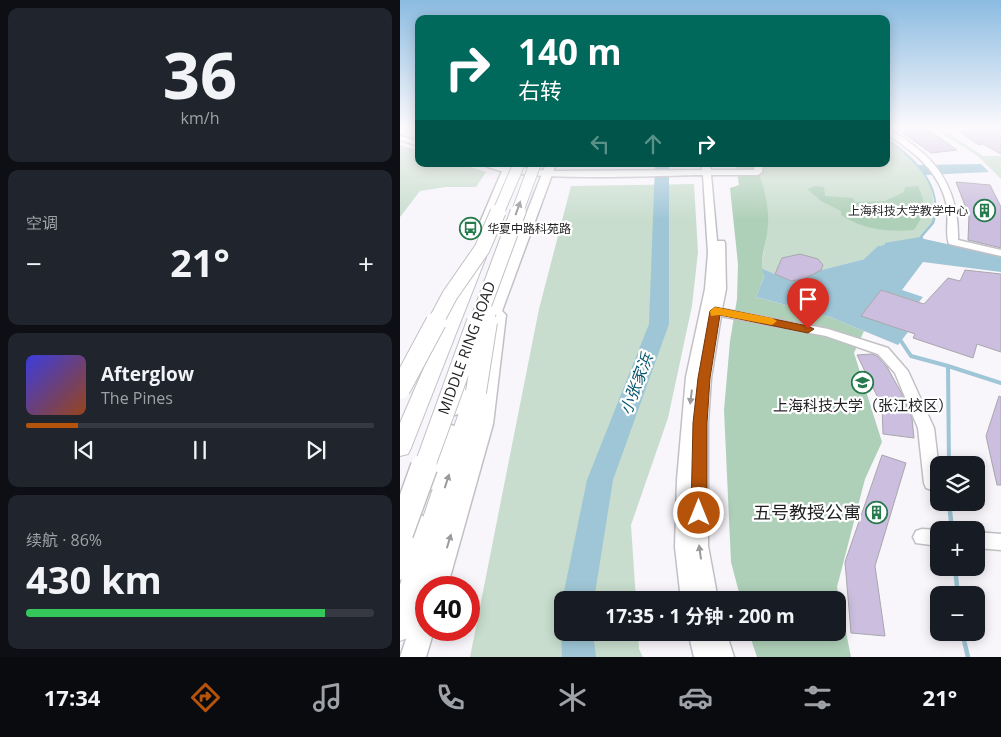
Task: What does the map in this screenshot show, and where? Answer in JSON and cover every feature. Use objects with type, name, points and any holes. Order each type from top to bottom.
[{"type":"highway","name":"MIDDLE RING ROAD","points":[[400,448],[482,250],[510,167]]},
{"type":"highway","name":"MIDDLE RING ROAD","points":[[400,533],[494,275],[546,170]]},
{"type":"highway","points":[[400,389],[450,295],[482,250]]},
{"type":"highway","points":[[400,627],[476,392],[494,275]]},
{"type":"main road","points":[[400,423],[456,299],[510,167]]},
{"type":"main road","points":[[400,569],[455,410],[502,292],[546,170]]},
{"type":"main road","points":[[439,576],[484,424],[502,292]]},
{"type":"main road","points":[[400,370],[456,299]]},
{"type":"main road","points":[[413,657],[418,641]]},
{"type":"street","points":[[923,159],[938,175],[952,202],[955,220],[953,242],[1001,253]]},
{"type":"street","points":[[510,167],[640,174],[681,174],[710,170],[758,172],[759,167]]},
{"type":"street","points":[[706,591],[699,546],[700,423],[704,378],[720,289],[722,253],[710,170]]},
{"type":"street","points":[[690,591],[684,547],[685,480],[688,422],[693,377],[711,289],[713,253],[710,170]]},
{"type":"street","points":[[715,311],[828,333],[883,351],[901,371],[926,428],[931,456]]},
{"type":"street","points":[[985,541],[1001,542]]},
{"type":"street","points":[[701,641],[705,657]]},
{"type":"street","points":[[719,641],[723,657]]},
{"type":"green space","points":[[400,159],[415,159],[415,167],[470,167],[486,172],[476,187],[446,187],[420,191],[400,217]]},
{"type":"green space","points":[[890,159],[912,159],[931,184],[934,206],[933,224],[920,238],[882,245],[865,259],[821,270],[804,279],[791,281],[761,268],[768,226],[737,172],[736,167],[890,167]]},
{"type":"green space","points":[[981,159],[1001,159],[1001,179]]},
{"type":"green space","points":[[737,172],[758,172],[765,191],[768,226],[762,258],[764,277],[756,297],[830,317],[864,331],[854,353],[882,442],[865,479],[837,587],[838,591],[739,591],[731,562],[724,410],[730,341],[737,299],[738,264],[730,188],[739,185]]},
{"type":"green space","points":[[694,184],[698,252],[692,306],[668,418],[631,525],[635,591],[554,591],[554,641],[638,641],[639,649],[643,657],[470,657],[473,641],[480,641],[480,607],[539,309],[571,186]]},
{"type":"green space","points":[[815,186],[824,187],[825,196],[853,198],[855,202],[885,201],[904,192],[905,187],[918,186],[923,199],[924,209],[914,230],[894,231],[876,229],[850,220],[841,215],[841,211],[821,201],[807,189]]},
{"type":"green space","points":[[846,632],[851,657],[757,657],[752,641],[846,641]]},
{"type":"water","points":[[981,164],[989,172],[925,175],[917,165]]},
{"type":"water","points":[[920,238],[1001,256],[1001,272],[923,262],[902,290],[923,297],[919,302],[881,290],[862,315],[908,332],[898,345],[830,317],[756,297],[764,277],[761,268],[791,281],[804,279],[821,270],[865,259],[882,245]]},
{"type":"building","name":"上海科技大学教学中心","points":[[956,182],[990,185],[1001,207],[1001,248],[968,240],[969,216]]},
{"type":"building","points":[[800,254],[818,259],[823,265],[821,270],[804,279],[791,281],[775,274],[782,258]]},
{"type":"building","points":[[965,270],[1001,274],[1001,352],[977,344],[973,358],[913,338],[915,334],[861,316],[881,290],[924,304],[948,278],[960,281]]},
{"type":"building","points":[[872,354],[877,356],[887,367],[902,394],[912,418],[914,438],[883,434],[882,406],[857,355]]},
{"type":"building","points":[[999,396],[1001,397],[1001,485],[997,485],[986,436]]},
{"type":"building","name":"五号教授公寓","points":[[882,455],[906,463],[875,566],[885,636],[851,633],[845,562]]},
{"type":"waterway","points":[[911,159],[928,180],[933,190],[935,213]]},
{"type":"waterway","name":"小张家浜","points":[[580,591],[600,480],[659,324],[662,167]]},
{"type":"waterway","points":[[920,238],[933,223],[936,212]]},
{"type":"waterway","points":[[886,244],[922,238]]},
{"type":"waterway","points":[[865,260],[879,247]]},
{"type":"waterway","points":[[899,338],[911,356],[948,366]]},
{"type":"waterway","points":[[948,366],[1001,383]]},
{"type":"waterway","points":[[948,366],[949,456]]},
{"type":"waterway","points":[[950,511],[951,521]]},
{"type":"waterway","points":[[956,576],[957,586]]},
{"type":"waterway","name":"小张家浜","points":[[578,641],[579,657]]},
{"type":"waterway","points":[[964,641],[968,657]]},
{"type":"slow traffic","points":[[715,313],[715,311],[772,321]]},
{"type":"place","name":"上海科技大学教学中心","points":[[984,211]]},
{"type":"place","name":"华夏中路科苑路","points":[[471,229]]},
{"type":"place","name":"上海科技大学（张江校区）","points":[[863,383]]},
{"type":"place","name":"五号教授公寓","points":[[877,513]]},
{"type":"route","points":[[699,513],[700,423],[704,378],[715,311],[808,329]]}]
